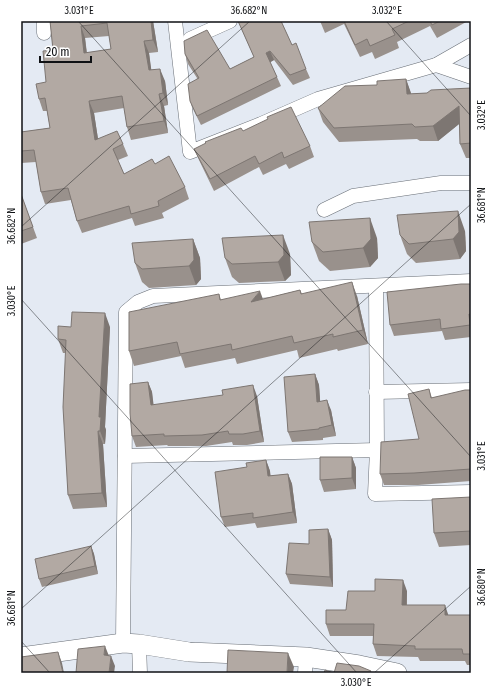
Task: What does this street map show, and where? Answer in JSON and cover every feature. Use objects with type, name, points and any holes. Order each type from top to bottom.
[{"type":"street","points":[[175,21],[179,45],[190,152],[261,124],[318,99],[436,65],[471,46]]},
{"type":"street","points":[[179,45],[230,21]]},
{"type":"street","points":[[436,65],[471,77]]},
{"type":"street","points":[[324,210],[353,196],[441,183],[471,183]]},
{"type":"street","points":[[140,673],[131,643],[125,456],[126,312],[138,302],[153,296],[471,281]]},
{"type":"street","points":[[376,286],[377,450],[375,494],[471,492]]},
{"type":"street","points":[[376,392],[471,390]]},
{"type":"street","points":[[125,456],[377,450]]},
{"type":"street","points":[[21,657],[131,643],[189,652],[306,665],[359,665],[397,673]]},
{"type":"building","points":[[50,21],[151,21],[153,40],[144,41],[149,70],[160,69],[163,93],[159,94],[164,121],[127,127],[122,96],[89,101],[95,140],[117,131],[123,144],[113,149],[124,174],[152,159],[155,164],[169,156],[185,187],[158,201],[159,206],[131,214],[129,206],[77,221],[68,188],[41,192],[34,150],[21,151],[21,132],[50,128],[45,98],[39,99],[36,84],[46,82],[43,51],[53,50]],"holes":[[[107,23],[111,49],[84,53],[81,26]]]},
{"type":"building","points":[[238,21],[281,21],[292,45],[296,43],[306,69],[290,75],[270,51],[266,53],[277,77],[197,116],[190,101],[188,84],[199,78],[185,54],[184,41],[207,30],[230,69],[254,57]]},
{"type":"building","points":[[344,21],[409,21],[392,29],[395,35],[370,46],[367,39],[355,45]]},
{"type":"building","points":[[430,21],[440,21],[432,25]]},
{"type":"building","points":[[406,79],[407,94],[427,93],[431,90],[471,88],[471,143],[460,144],[459,106],[433,126],[415,127],[412,124],[334,128],[318,108],[345,86],[377,85],[377,81]]},
{"type":"building","points":[[291,107],[310,146],[284,158],[282,152],[259,164],[255,156],[210,179],[194,149],[206,143],[205,142],[241,128],[243,131],[268,119],[267,117]]},
{"type":"building","points":[[21,194],[33,227],[21,231]]},
{"type":"building","points":[[458,211],[459,232],[453,239],[409,244],[400,235],[397,215]]},
{"type":"building","points":[[370,218],[371,239],[363,248],[323,252],[312,242],[309,222]]},
{"type":"building","points":[[283,235],[284,255],[278,262],[232,264],[225,258],[222,238]]},
{"type":"building","points":[[193,239],[194,260],[189,266],[142,269],[135,263],[132,243]]},
{"type":"building","points":[[352,282],[363,330],[333,337],[333,334],[294,343],[292,336],[232,350],[231,344],[180,354],[177,342],[129,351],[129,312],[219,294],[220,300],[260,291],[251,302],[300,290],[301,294]]},
{"type":"building","points":[[471,284],[471,314],[469,314],[470,325],[441,329],[440,319],[390,325],[387,292]]},
{"type":"building","points":[[72,312],[105,313],[99,417],[101,417],[100,431],[98,431],[102,493],[68,495],[63,407],[66,340],[58,339],[58,326],[71,327]]},
{"type":"building","points":[[315,374],[317,402],[327,400],[332,425],[319,429],[288,432],[284,377]]},
{"type":"building","points":[[148,382],[151,405],[223,395],[222,390],[253,385],[260,431],[243,434],[229,434],[228,431],[202,435],[164,436],[164,434],[132,436],[130,384]]},
{"type":"building","points":[[429,389],[431,398],[471,390],[471,469],[380,474],[381,442],[419,439],[408,394]]},
{"type":"building","points":[[320,457],[352,457],[352,478],[320,480]]},
{"type":"building","points":[[266,460],[268,476],[288,474],[293,512],[253,518],[253,513],[221,517],[215,472],[247,467],[246,463]]},
{"type":"building","points":[[471,497],[471,531],[434,533],[432,499]]},
{"type":"building","points":[[328,529],[330,577],[286,574],[289,543],[309,544],[309,530]]},
{"type":"building","points":[[91,546],[95,566],[39,579],[35,559]]},
{"type":"building","points":[[375,579],[403,580],[402,605],[445,605],[445,615],[471,615],[471,654],[463,654],[462,649],[415,649],[415,646],[373,644],[374,624],[326,624],[326,610],[346,610],[348,591],[375,591]]},
{"type":"building","points":[[105,646],[104,655],[111,656],[109,673],[76,673],[78,649]]},
{"type":"building","points":[[228,650],[288,653],[287,673],[227,673]]},
{"type":"building","points":[[58,652],[63,673],[21,673],[21,657]]},
{"type":"building","points":[[337,663],[359,666],[371,671],[370,673],[334,673]]},
{"type":"building","points":[[325,670],[334,673],[324,673]]}]
